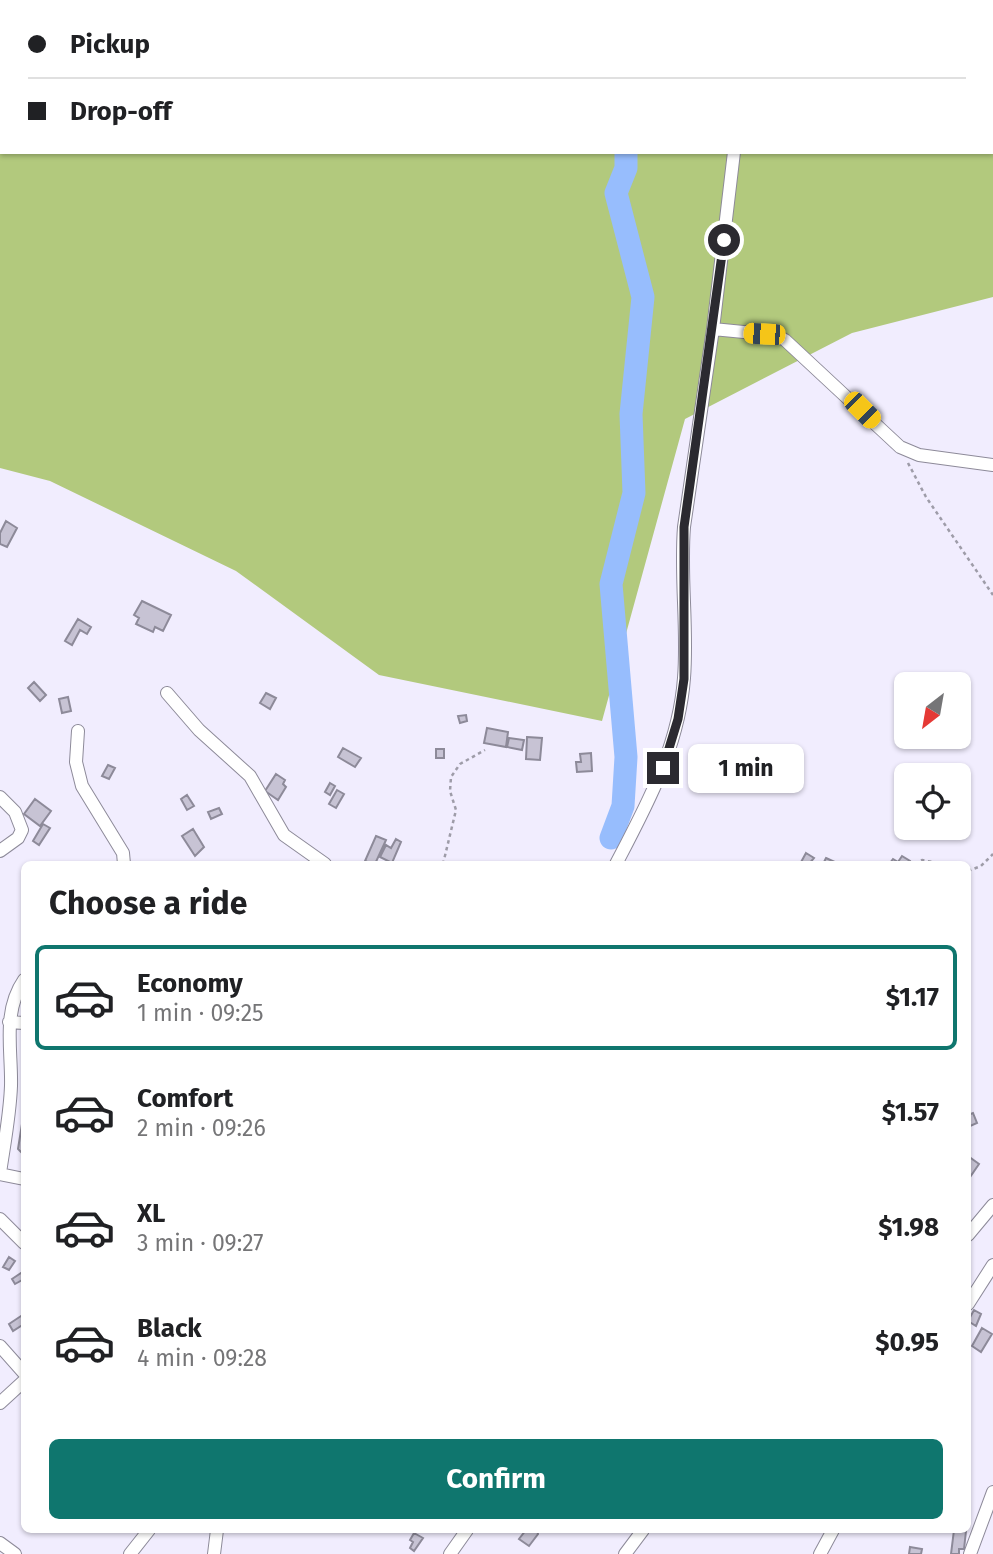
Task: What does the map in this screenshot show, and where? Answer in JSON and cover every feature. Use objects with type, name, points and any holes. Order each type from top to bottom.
[{"type":"street","points":[[617,861],[663,768],[680,711],[685,649],[681,556],[713,329],[734,154]]},
{"type":"street","points":[[713,329],[775,335],[785,340],[900,447],[919,455],[993,465]]},
{"type":"street","points":[[167,694],[190,720],[250,776],[285,835],[321,861]]},
{"type":"street","points":[[78,731],[78,774],[117,842],[123,861]]},
{"type":"street","points":[[0,796],[15,813],[22,830],[18,838],[0,851]]},
{"type":"street","points":[[21,986],[13,1002],[9,1022],[10,1086],[0,1174],[21,1178]]},
{"type":"street","points":[[9,1022],[21,1023]]},
{"type":"street","points":[[971,1231],[993,1205]]},
{"type":"street","points":[[0,1219],[21,1240]]},
{"type":"street","points":[[971,1299],[993,1265]]},
{"type":"street","points":[[0,1346],[21,1370]]},
{"type":"street","points":[[0,1403],[21,1384]]},
{"type":"street","points":[[970,1554],[993,1492]]},
{"type":"street","points":[[130,1554],[147,1533]]},
{"type":"street","points":[[214,1554],[217,1533]]},
{"type":"street","points":[[450,1554],[465,1533]]},
{"type":"street","points":[[625,1554],[641,1533]]},
{"type":"street","points":[[820,1554],[831,1533]]},
{"type":"street","points":[[0,1543],[15,1554]]},
{"type":"path","points":[[900,447],[926,497],[993,595]]},
{"type":"path","points":[[444,861],[456,810],[450,791],[451,777],[460,764],[485,750]]},
{"type":"path","points":[[971,870],[981,866],[993,855]]},
{"type":"green space","points":[[0,154],[993,154],[993,297],[852,333],[685,419],[602,721],[379,675],[236,571],[50,481],[0,468]]},
{"type":"building","points":[[6,521],[17,528],[7,547],[0,544],[0,533]]},
{"type":"building","points":[[142,601],[171,615],[163,631],[155,627],[153,632],[136,624],[139,618],[134,615]]},
{"type":"building","points":[[78,619],[91,627],[87,634],[80,630],[72,645],[65,641]]},
{"type":"building","points":[[34,682],[46,695],[40,701],[28,688]]},
{"type":"building","points":[[266,693],[276,698],[270,709],[260,703]]},
{"type":"building","points":[[68,697],[71,711],[62,713],[59,699]]},
{"type":"building","points":[[466,715],[467,721],[460,723],[458,716]]},
{"type":"building","points":[[487,728],[508,732],[506,747],[484,743]]},
{"type":"building","points":[[527,737],[542,738],[540,760],[526,759]]},
{"type":"building","points":[[509,738],[524,740],[522,750],[507,747]]},
{"type":"building","points":[[343,748],[361,758],[355,767],[338,757]]},
{"type":"building","points":[[436,749],[444,749],[444,758],[436,758]]},
{"type":"building","points":[[591,753],[592,771],[577,772],[576,762],[581,762],[580,754]]},
{"type":"building","points":[[108,765],[115,768],[109,779],[102,776]]},
{"type":"building","points":[[276,774],[285,780],[283,784],[286,787],[278,800],[265,791]]},
{"type":"building","points":[[330,783],[335,786],[330,795],[325,792]]},
{"type":"building","points":[[337,790],[344,794],[336,808],[329,804]]},
{"type":"building","points":[[187,795],[194,806],[187,810],[181,799]]},
{"type":"building","points":[[35,799],[51,811],[40,826],[24,814]]},
{"type":"building","points":[[219,808],[222,814],[211,819],[208,812]]},
{"type":"building","points":[[43,824],[50,828],[39,845],[33,841]]},
{"type":"building","points":[[193,829],[204,847],[195,856],[182,836]]},
{"type":"building","points":[[376,836],[386,840],[376,861],[365,861]]},
{"type":"building","points":[[396,839],[401,842],[393,861],[380,857],[386,845],[391,848]]},
{"type":"building","points":[[806,853],[814,858],[812,861],[802,861]]},
{"type":"building","points":[[973,1113],[977,1123],[971,1126]]},
{"type":"building","points":[[21,1130],[21,1152],[18,1149]]},
{"type":"building","points":[[971,1158],[979,1164],[971,1176]]},
{"type":"building","points":[[9,1257],[15,1261],[9,1270],[3,1267]]},
{"type":"building","points":[[21,1273],[21,1281],[15,1284],[12,1279]]},
{"type":"building","points":[[974,1310],[981,1314],[976,1326],[971,1323]]},
{"type":"building","points":[[21,1316],[21,1326],[13,1331],[9,1324]]},
{"type":"building","points":[[982,1328],[992,1334],[981,1352],[972,1346]]},
{"type":"building","points":[[414,1533],[423,1538],[414,1551],[410,1548],[413,1542],[410,1540]]},
{"type":"building","points":[[524,1533],[538,1533],[529,1546],[519,1539]]},
{"type":"building","points":[[954,1533],[966,1533],[964,1549],[959,1549],[959,1554],[951,1554]]},
{"type":"building","points":[[910,1547],[922,1549],[921,1554],[909,1554]]},
{"type":"waterway","points":[[611,838],[623,806],[626,757],[611,584],[634,493],[631,414],[643,297],[616,193],[626,168],[626,154]]},
{"type":"route","points":[[663,768],[678,719],[684,679],[686,640],[681,556],[692,459],[707,376],[724,240]]}]
